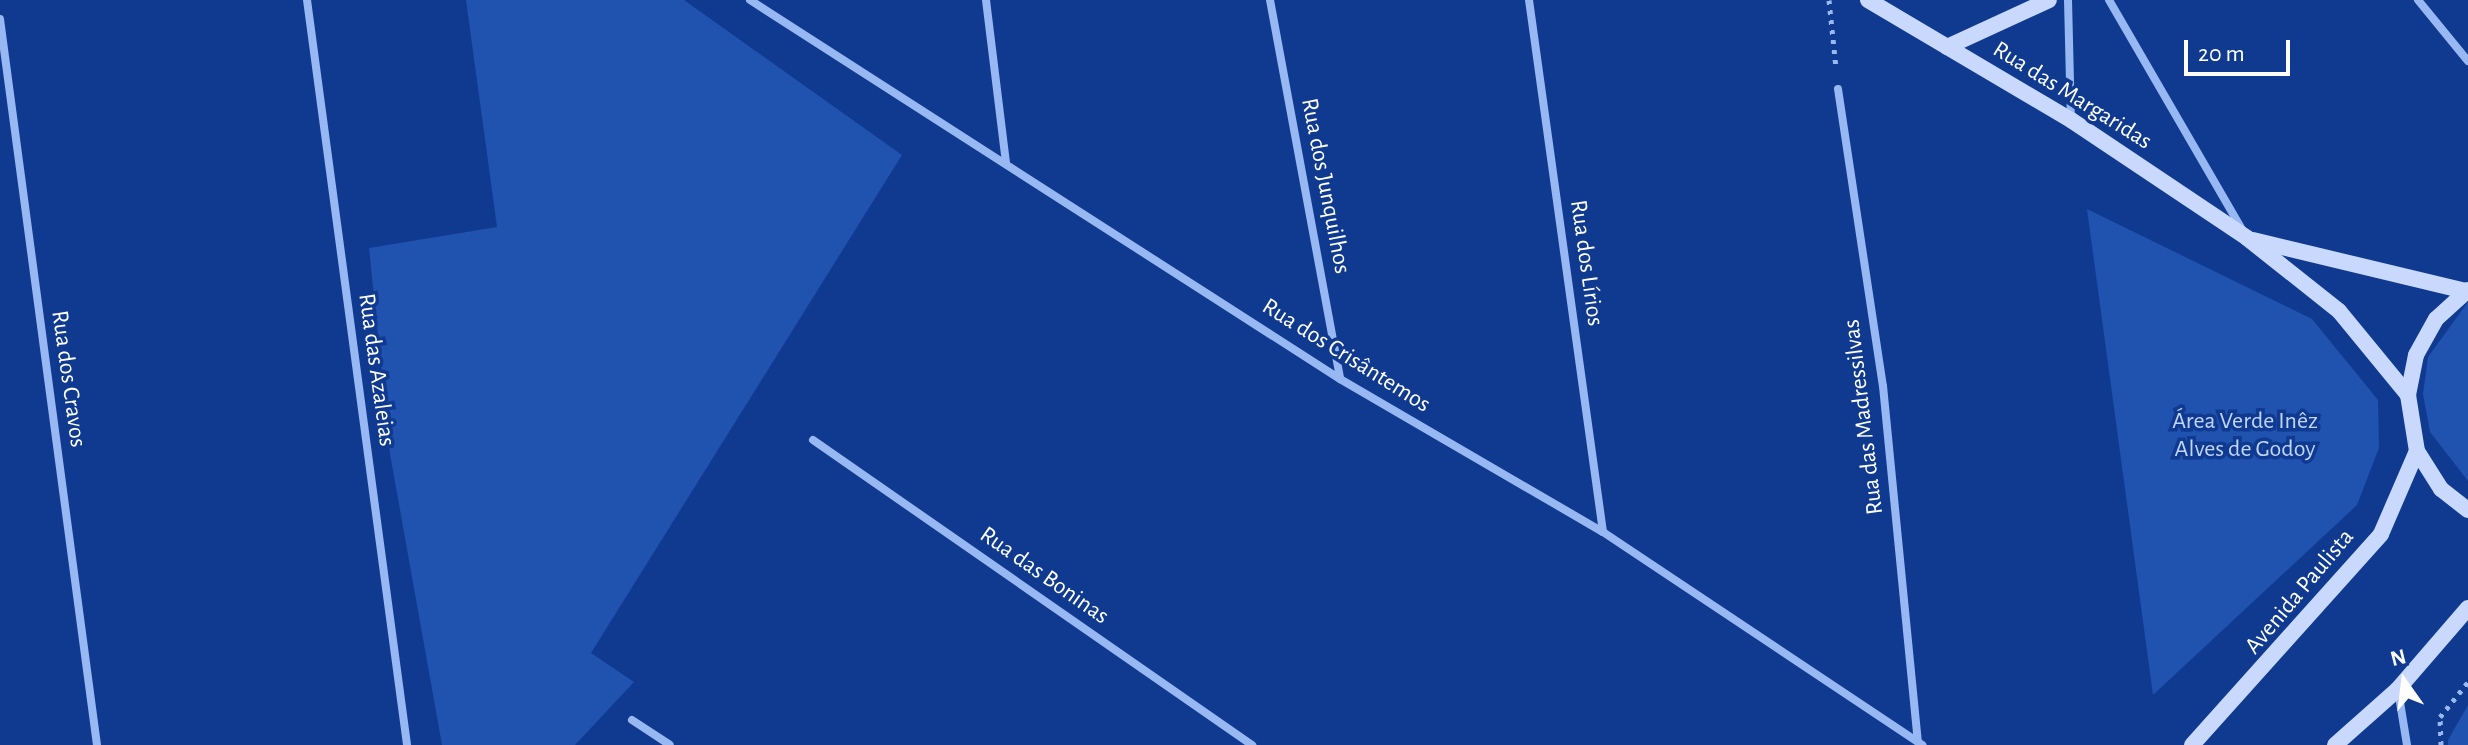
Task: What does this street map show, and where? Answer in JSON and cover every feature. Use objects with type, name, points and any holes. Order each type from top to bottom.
[{"type":"street","name":"Rua das Azaleias","points":[[307,0],[407,745]]},
{"type":"street","name":"Rua dos Crisântemos","points":[[750,0],[1340,379],[1603,532],[1920,743]]},
{"type":"street","points":[[986,0],[1006,164]]},
{"type":"street","name":"Rua dos Junquilhos","points":[[1270,0],[1340,379]]},
{"type":"street","name":"Rua dos Lírios","points":[[1529,0],[1603,532]]},
{"type":"street","name":"Rua das Margaridas","points":[[1868,0],[2071,120],[2247,238],[2339,311],[2408,395]]},
{"type":"street","points":[[1947,47],[2049,0]]},
{"type":"street","points":[[2068,0],[2071,120]]},
{"type":"street","points":[[2109,0],[2247,238]]},
{"type":"street","points":[[2418,0],[2468,61]]},
{"type":"street","name":"Rua dos Cravos","points":[[0,19],[97,745]]},
{"type":"street","name":"Rua das Madressilvas","points":[[1838,89],[1883,386],[1920,743]]},
{"type":"street","name":"Rua das Margaridas","points":[[2247,238],[2467,291]]},
{"type":"street","points":[[2467,291],[2436,319],[2416,355],[2408,395],[2417,451],[2441,489],[2468,510]]},
{"type":"street","name":"Rua das Boninas","points":[[813,440],[1252,745]]},
{"type":"street","name":"Avenida Paulista","points":[[2192,745],[2381,534],[2417,451]]},
{"type":"street","points":[[2335,745],[2398,689],[2468,608]]},
{"type":"street","points":[[2398,689],[2407,745]]},
{"type":"street","points":[[632,720],[670,745]]},
{"type":"path","points":[[1829,0],[1838,89]]},
{"type":"path","points":[[2441,745],[2440,717],[2468,682]]},
{"type":"green space","points":[[466,0],[684,0],[902,155],[591,653],[634,682],[575,745],[442,745],[390,454],[369,248],[497,227]]},
{"type":"green space","name":"Área Verde Inêz Alves de Godoy","points":[[2087,209],[2312,319],[2378,400],[2379,448],[2357,505],[2153,695]]},
{"type":"green space","points":[[2468,302],[2468,481],[2430,432],[2423,394],[2428,357]]},
{"type":"green space","points":[[2468,705],[2468,745],[2448,745],[2448,740]]}]
